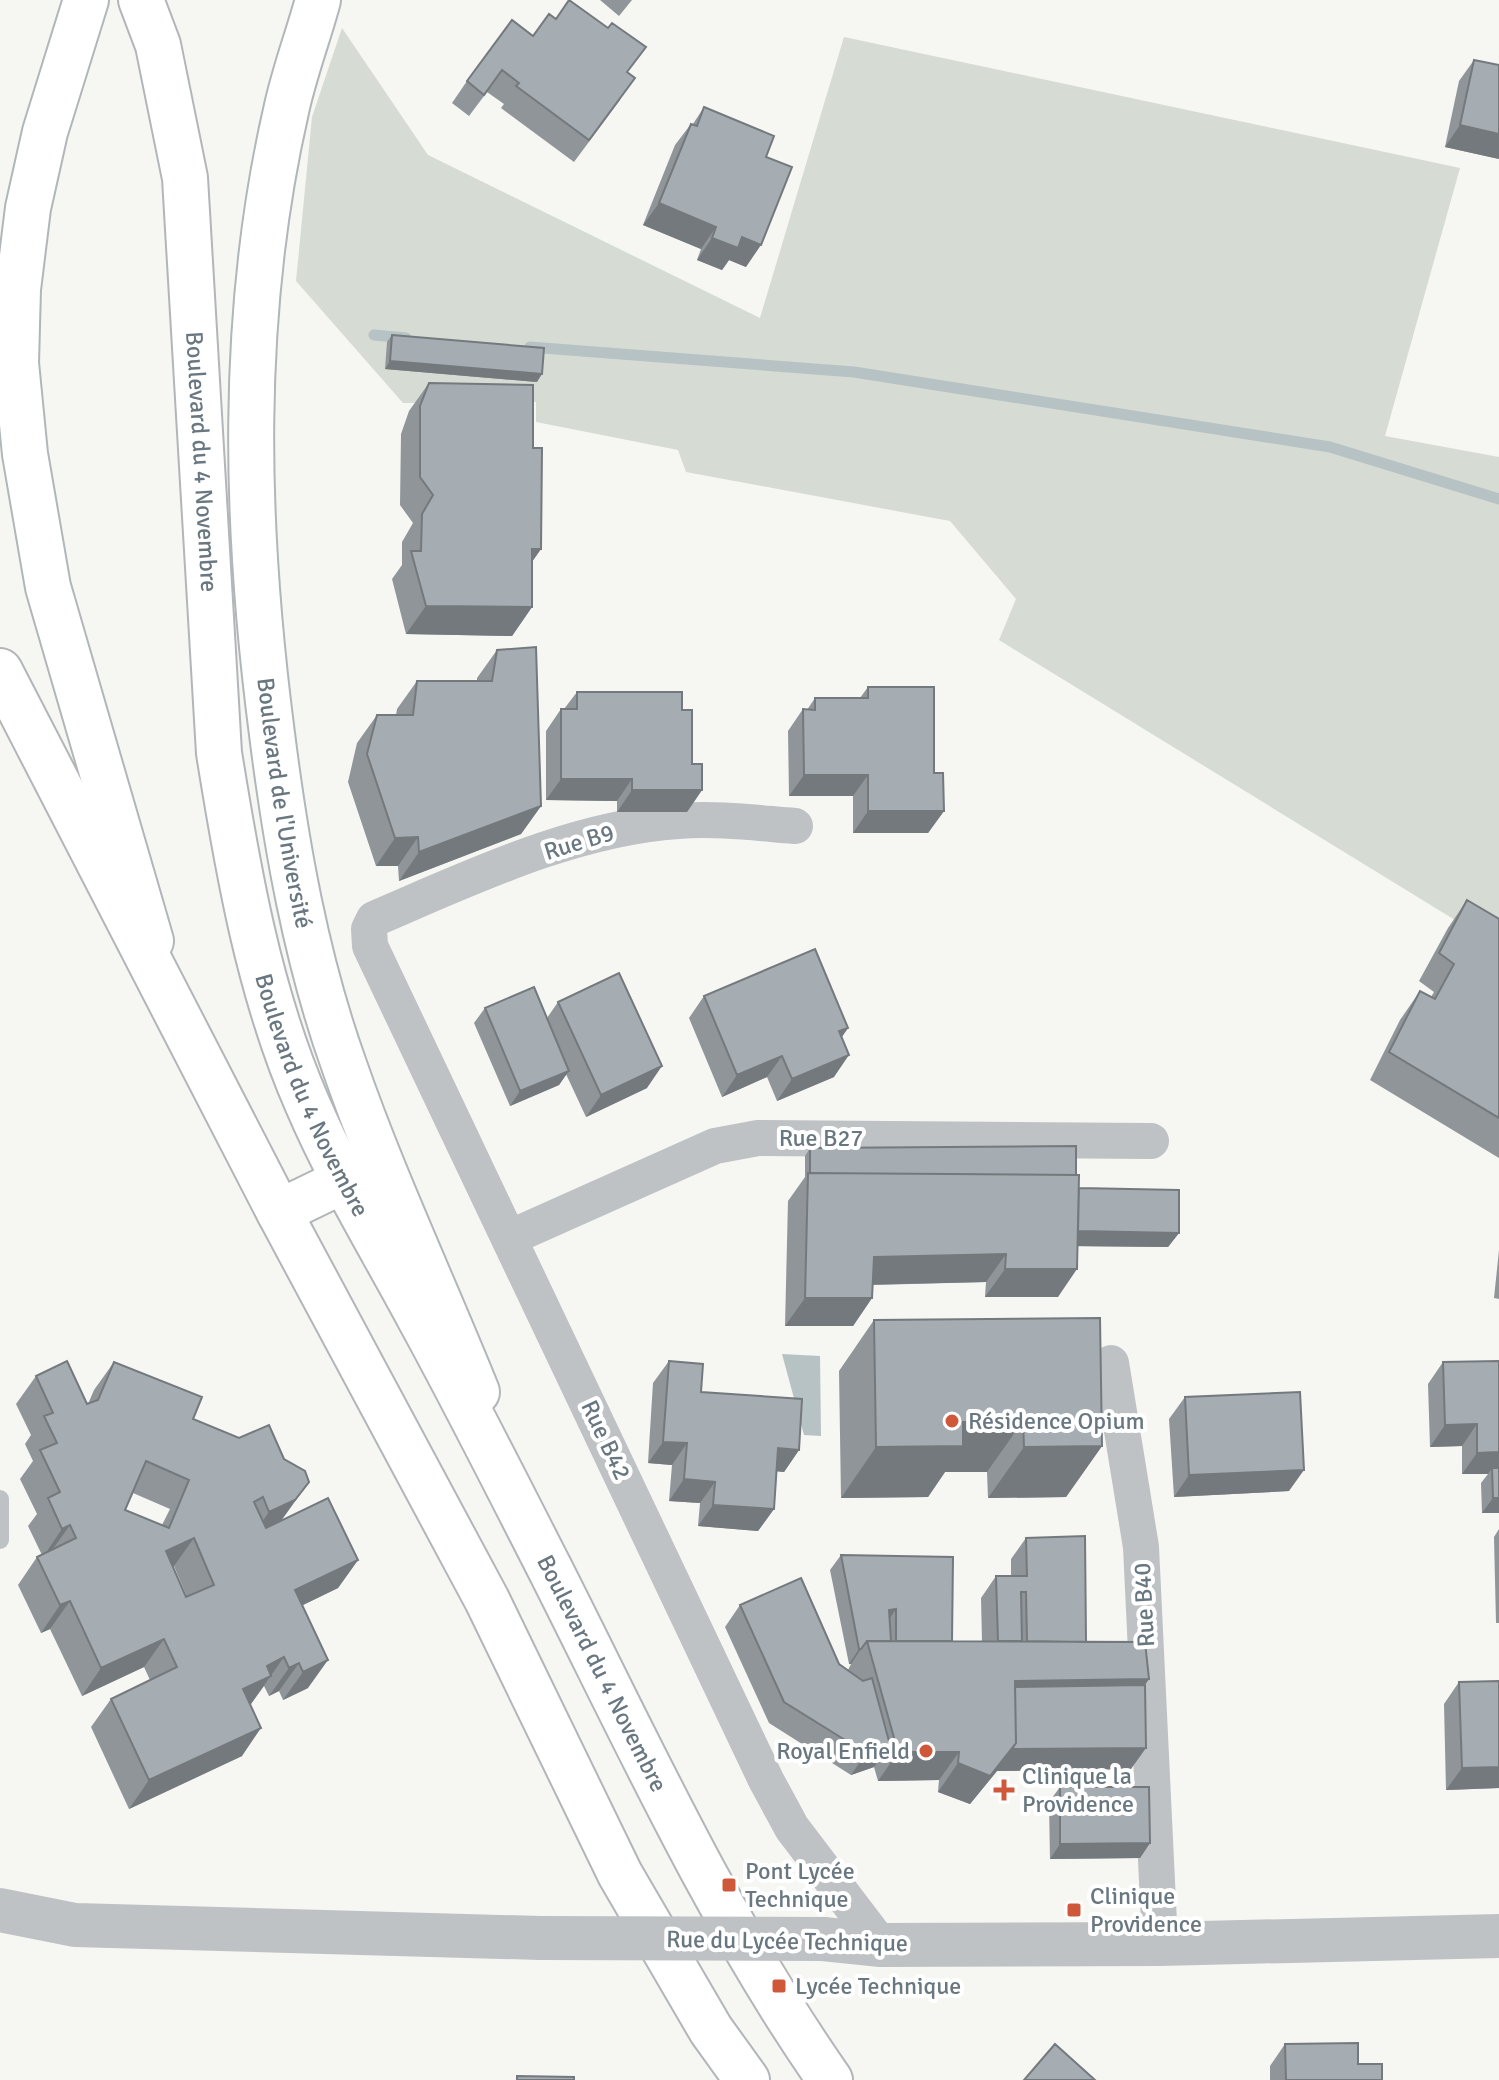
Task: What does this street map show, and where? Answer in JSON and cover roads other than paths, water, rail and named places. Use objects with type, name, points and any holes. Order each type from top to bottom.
[{"type":"main road","points":[[86,0],[45,132],[28,208],[18,289],[16,363],[25,454],[48,587],[167,997]]},
{"type":"main road","name":"Boulevard du 4 Novembre","points":[[141,0],[158,45],[185,178],[219,753],[233,843],[276,1022],[307,1103],[345,1180],[549,1568],[692,1855],[775,2001],[830,2080]]},
{"type":"main road","name":"Boulevard de l'Université","points":[[318,0],[286,110],[264,233],[251,372],[251,488],[257,618],[275,760],[307,931],[343,1065],[549,1568]]},
{"type":"main road","points":[[0,671],[279,1212],[487,1600],[620,1874],[711,2030],[747,2080]]},
{"type":"main road","points":[[279,1212],[345,1180]]},
{"type":"street","name":"Rue B9","points":[[374,919],[559,846],[631,827],[679,821],[795,826]]},
{"type":"street","name":"Rue B42","points":[[374,919],[369,929],[370,946],[511,1237],[766,1780],[792,1828],[881,1945]]},
{"type":"street","name":"Rue B27","points":[[511,1237],[715,1146],[758,1138],[1151,1141]]},
{"type":"street","name":"Rue B40","points":[[1111,1363],[1141,1547],[1160,1944]]},
{"type":"street","points":[[0,1910],[75,1925]]},
{"type":"street","name":"Rue du Lycée Technique","points":[[75,1925],[541,1938],[823,1939],[881,1945],[1160,1944],[1499,1936]]},
{"type":"street","points":[[0,1944],[75,1925]]},
{"type":"lane","points":[[0,1499],[0,1540]]},
{"type":"waterway","points":[[374,335],[406,338]]},
{"type":"waterway","points":[[530,347],[854,372],[1330,447],[1499,499]]},
{"type":"place","name":"Résidence Opium","points":[[952,1421]]},
{"type":"place","name":"Royal Enfield","points":[[926,1751]]},
{"type":"place","name":"Clinique la Providence","points":[[1004,1790]]},
{"type":"place","name":"Pont Lycée Technique","points":[[729,1885]]},
{"type":"place","name":"Clinique Providence","points":[[1074,1910]]},
{"type":"place","name":"Lycée Technique","points":[[779,1986]]}]
